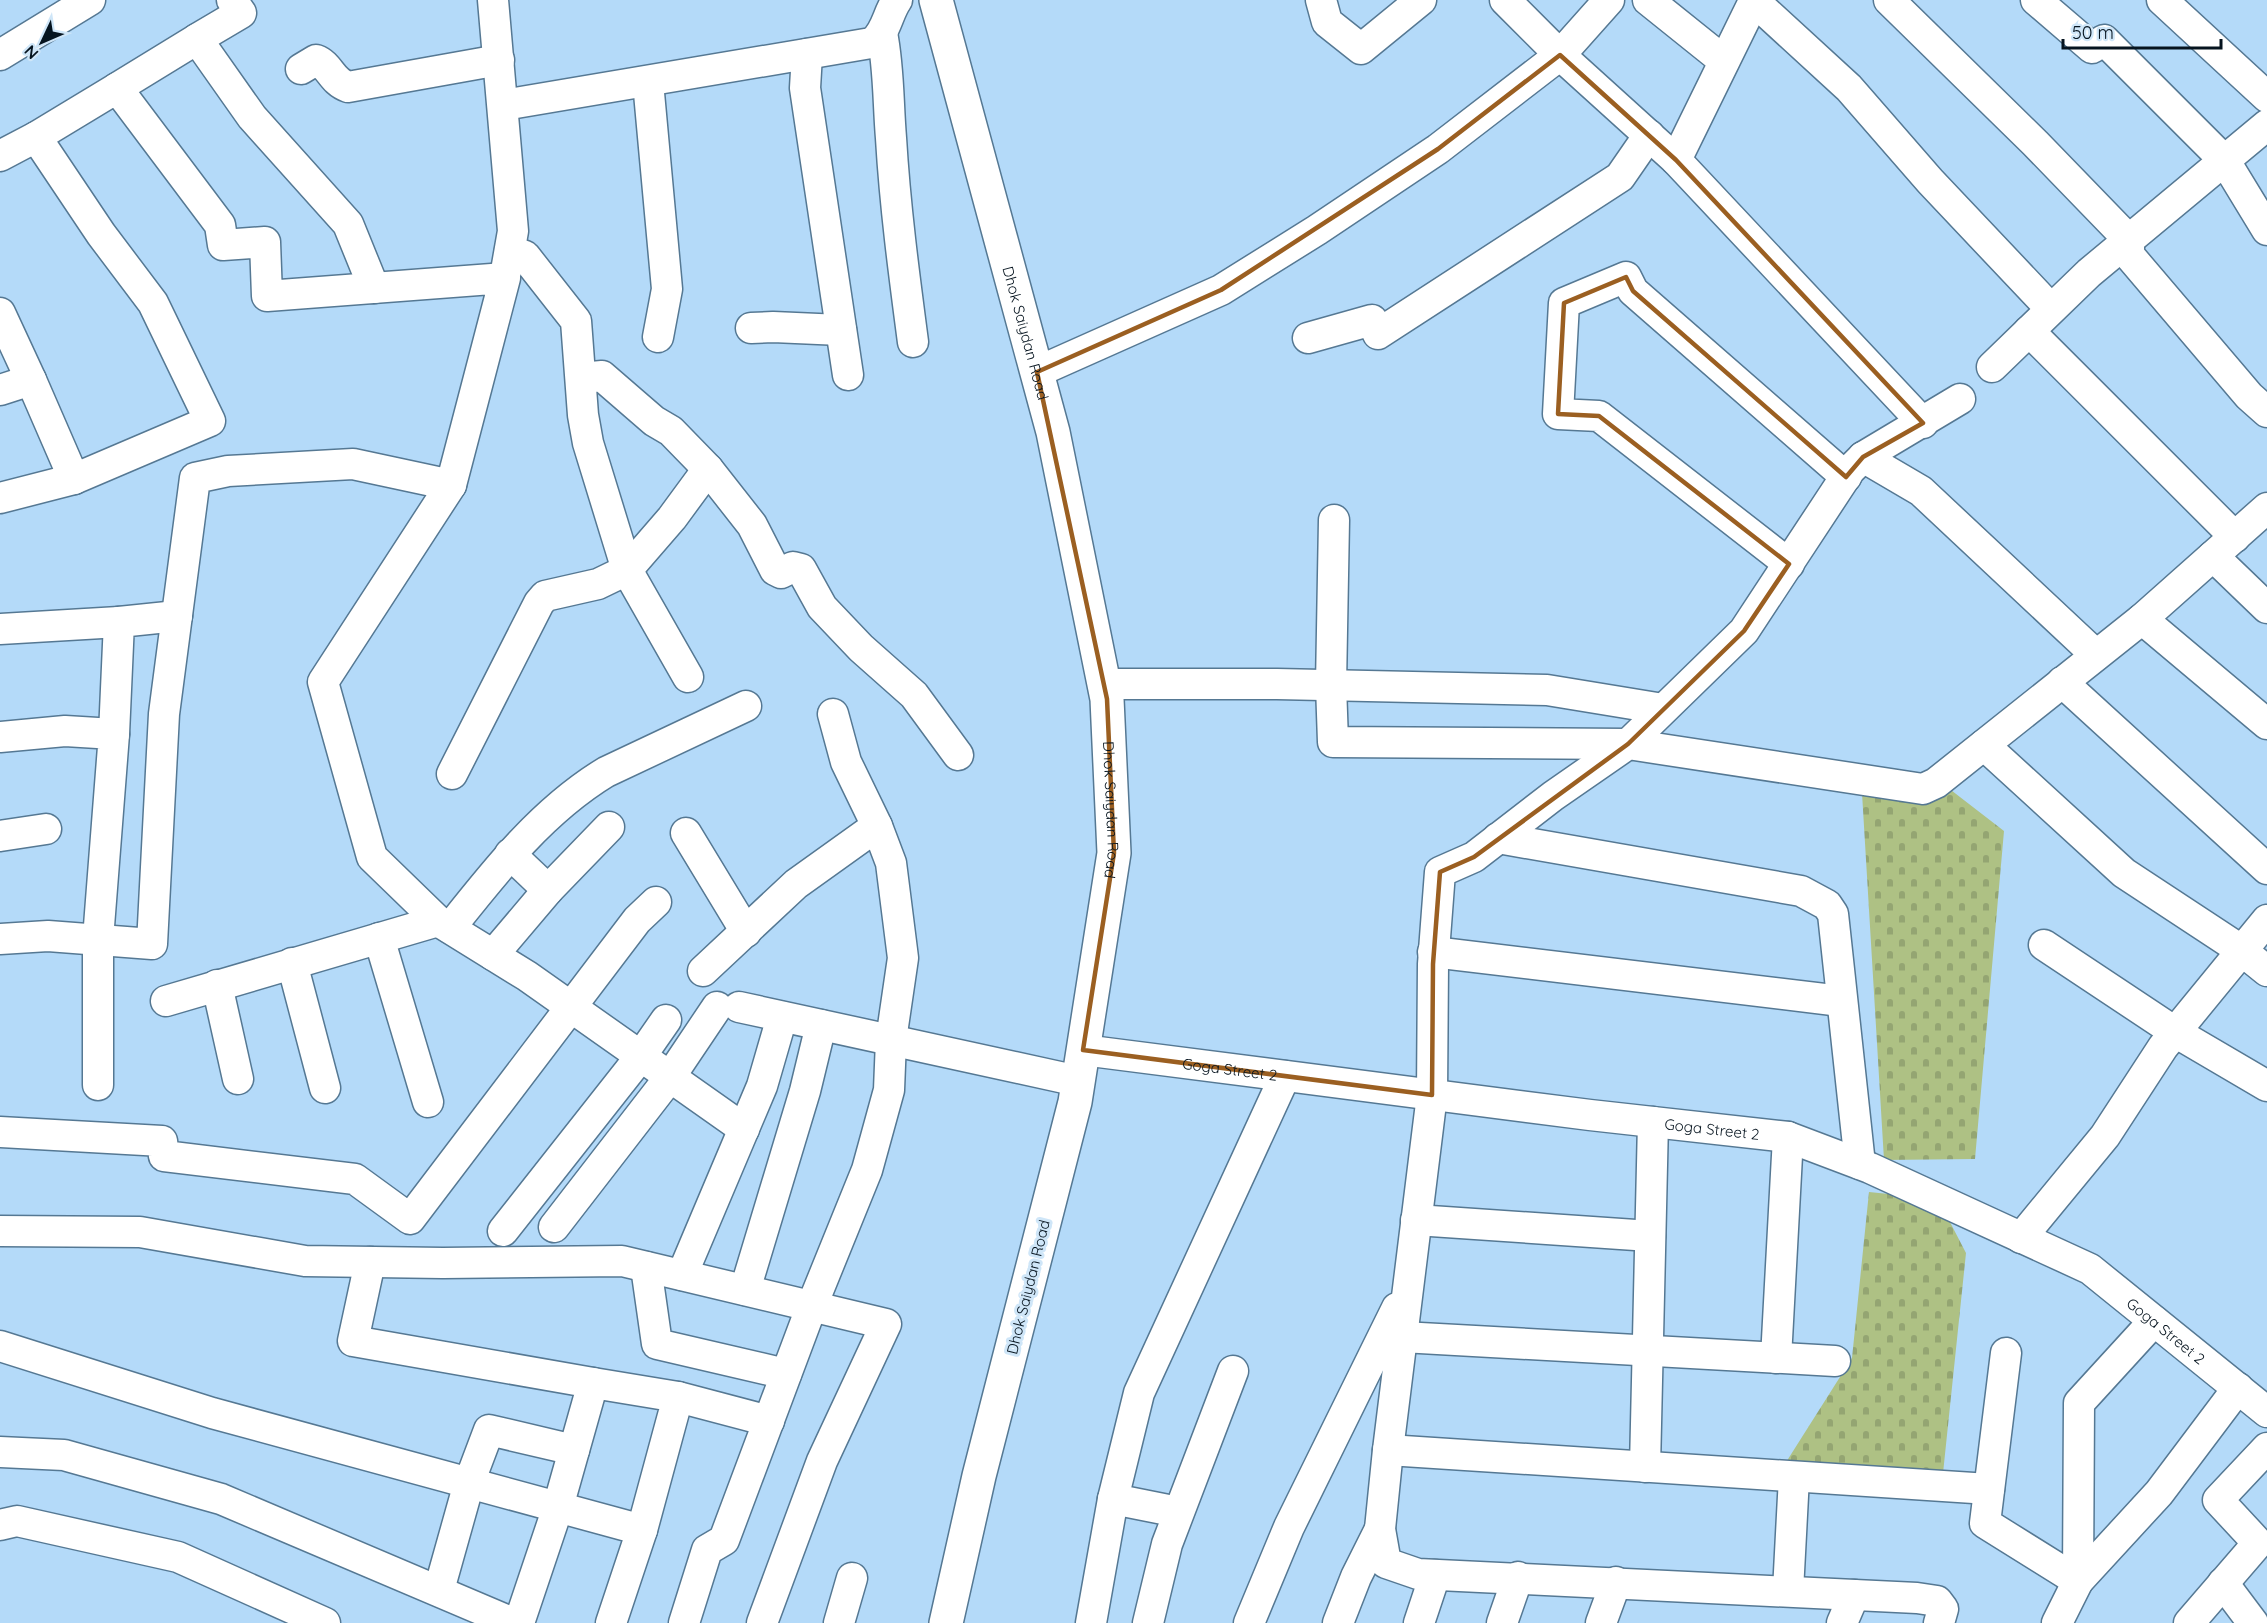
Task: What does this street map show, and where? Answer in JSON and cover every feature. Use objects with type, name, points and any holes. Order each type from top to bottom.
[{"type":"main road","name":"Dhok Saiydan Road","points":[[936,0],[1053,432],[1107,699],[1114,853],[1081,1065],[979,1476],[946,1623]]},
{"type":"street","points":[[0,54],[90,0]]},
{"type":"street","points":[[0,156],[36,137],[241,13],[232,0]]},
{"type":"street","points":[[493,0],[504,105],[513,231],[508,264],[452,485],[323,682],[372,857],[444,925],[571,1007],[744,1129]]},
{"type":"street","points":[[897,0],[889,11],[882,33],[889,69],[891,137],[913,342]]},
{"type":"street","points":[[1321,0],[1328,22],[1360,48],[1421,0]]},
{"type":"street","points":[[1505,0],[1560,55],[1676,160],[1923,423]]},
{"type":"street","points":[[1037,372],[1221,290],[1438,149],[1560,55],[1610,0]]},
{"type":"street","points":[[1648,0],[1724,61]]},
{"type":"street","points":[[1676,160],[1754,0],[1849,88],[1930,182],[2051,309]]},
{"type":"street","points":[[1889,0],[2035,143],[2129,240],[2129,255],[2249,396],[2267,412]]},
{"type":"street","points":[[2036,0],[2092,48],[2104,40],[2225,160],[2267,230]]},
{"type":"street","points":[[2162,0],[2267,97]]},
{"type":"street","points":[[504,105],[871,43],[882,33]]},
{"type":"street","points":[[197,39],[252,117],[348,224],[374,288]]},
{"type":"street","points":[[807,54],[805,88],[848,375]]},
{"type":"street","points":[[301,69],[316,60],[321,61],[337,84],[348,87],[499,60]]},
{"type":"street","points":[[648,82],[667,289],[658,337]]},
{"type":"street","points":[[117,88],[220,225],[223,245],[265,242],[267,296],[374,288],[508,264],[525,256],[576,321],[588,443],[627,570],[688,677]]},
{"type":"street","points":[[1992,367],[2089,273],[2267,125]]},
{"type":"street","points":[[1308,338],[1372,320],[1378,334],[1620,177],[1649,135]]},
{"type":"street","points":[[0,498],[74,478],[210,421],[153,303],[101,234],[36,137]]},
{"type":"street","points":[[1790,564],[1599,416],[1558,414],[1564,303],[1626,277],[1633,291],[1854,467],[1921,491],[2096,655]]},
{"type":"street","points":[[0,313],[74,478]]},
{"type":"street","points":[[751,328],[841,330]]},
{"type":"street","points":[[2029,331],[2224,547],[2267,608]]},
{"type":"street","points":[[580,378],[602,376],[654,421],[671,431],[708,470],[752,525],[775,570],[781,573],[793,567],[801,569],[822,607],[914,695],[958,755]]},
{"type":"street","points":[[0,390],[31,380]]},
{"type":"street","points":[[1939,1623],[1943,1609],[1937,1601],[1616,1582],[1418,1574],[1386,1563],[1380,1529],[1432,1095],[1433,952],[1440,872],[1474,857],[1553,796],[1628,744],[1744,631],[1854,467],[1960,399]]},
{"type":"street","points":[[0,939],[48,936],[152,944],[164,714],[195,478],[228,471],[354,465],[452,485]]},
{"type":"street","points":[[452,774],[539,603],[545,596],[598,584],[627,570],[672,518],[708,470]]},
{"type":"street","points":[[1334,520],[1331,685],[1333,741],[1628,744],[1923,789],[1936,783],[2142,619],[2267,508]]},
{"type":"street","points":[[0,629],[177,616]]},
{"type":"street","points":[[2142,619],[2267,724]]},
{"type":"street","points":[[98,1085],[98,939],[114,734],[119,622]]},
{"type":"street","points":[[2062,682],[2267,868]]},
{"type":"street","points":[[1104,684],[1331,685],[1546,690],[1663,710]]},
{"type":"street","points":[[166,1001],[379,938],[444,925],[510,854],[585,785],[606,772],[746,706]]},
{"type":"street","points":[[684,1623],[707,1550],[724,1540],[811,1308],[867,1170],[889,1090],[891,1040],[903,958],[891,863],[877,826],[846,762],[833,714]]},
{"type":"street","points":[[0,737],[64,731],[114,734]]},
{"type":"street","points":[[1984,745],[2124,873],[2241,950],[2267,971]]},
{"type":"street","points":[[703,970],[796,884],[877,826]]},
{"type":"street","points":[[493,955],[548,890],[609,827]]},
{"type":"street","points":[[0,836],[46,829]]},
{"type":"street","points":[[686,832],[746,932]]},
{"type":"street","points":[[1498,838],[1801,891],[1827,905],[1833,914],[1860,1164]]},
{"type":"street","points":[[510,854],[548,890]]},
{"type":"street","points":[[0,1132],[162,1141],[164,1156],[355,1179],[410,1219],[637,920],[656,902]]},
{"type":"street","points":[[2021,1238],[2105,1136],[2175,1032],[2267,920]]},
{"type":"street","points":[[379,938],[428,1102]]},
{"type":"street","points":[[2044,945],[2175,1032],[2267,1086]]},
{"type":"street","points":[[1433,952],[1841,1001]]},
{"type":"street","points":[[292,963],[325,1088]]},
{"type":"street","points":[[217,985],[238,1079]]},
{"type":"street","name":"Goga Street 2","points":[[670,1077],[728,1007],[891,1040],[1081,1065],[1285,1076],[1788,1137],[1860,1164],[2090,1269],[2267,1412]]},
{"type":"street","points":[[682,1275],[762,1086],[782,1017]]},
{"type":"street","points":[[503,1232],[641,1056],[666,1020]]},
{"type":"street","points":[[745,1290],[805,1091],[821,1025]]},
{"type":"street","points":[[1091,1623],[1113,1499],[1139,1393],[1285,1076]]},
{"type":"street","points":[[554,1227],[670,1077]]},
{"type":"street","points":[[1645,1467],[1653,1122]]},
{"type":"street","points":[[1776,1358],[1788,1137]]},
{"type":"street","points":[[1416,1220],[1650,1236]]},
{"type":"street","points":[[0,1231],[140,1232],[305,1261],[622,1261],[800,1302],[811,1308],[886,1324],[822,1461],[762,1623]]},
{"type":"street","points":[[370,1262],[353,1341],[665,1395],[769,1421]]},
{"type":"street","points":[[611,1623],[642,1530],[665,1395],[646,1267]]},
{"type":"street","points":[[1249,1623],[1289,1527],[1407,1289]]},
{"type":"street","points":[[2078,1581],[2079,1403],[2154,1321]]},
{"type":"street","points":[[1402,1337],[1835,1361]]},
{"type":"street","points":[[657,1344],[786,1374]]},
{"type":"street","points":[[0,1346],[212,1413],[642,1530]]},
{"type":"street","points":[[2006,1353],[1985,1523],[2078,1581]]},
{"type":"street","points":[[1148,1623],[1167,1544],[1233,1371]]},
{"type":"street","points":[[519,1623],[558,1507],[593,1383]]},
{"type":"street","points":[[2057,1623],[2078,1581],[2159,1493],[2238,1388]]},
{"type":"street","points":[[439,1590],[469,1483],[489,1430],[574,1450]]},
{"type":"street","points":[[2189,1623],[2258,1543],[2218,1500],[2267,1448]]},
{"type":"street","points":[[1388,1450],[1989,1489]]},
{"type":"street","points":[[0,1452],[64,1455],[220,1499],[513,1623]]},
{"type":"street","points":[[1788,1591],[1794,1477]]},
{"type":"street","points":[[1113,1499],[1178,1512]]},
{"type":"street","points":[[0,1525],[17,1521],[178,1557],[325,1623]]},
{"type":"street","points":[[1338,1623],[1356,1577],[1380,1529]]},
{"type":"street","points":[[1419,1623],[1435,1575]]},
{"type":"street","points":[[1502,1623],[1518,1577]]},
{"type":"street","points":[[839,1623],[852,1578]]},
{"type":"street","points":[[1601,1623],[1616,1582]]},
{"type":"street","points":[[2223,1583],[2253,1623]]},
{"type":"street","points":[[1842,1623],[1854,1595]]},
{"type":"highlighted area","points":[[1560,55],[1676,160],[1923,423],[1863,457],[1846,477],[1633,291],[1626,277],[1564,303],[1558,414],[1599,416],[1789,564],[1744,631],[1628,744],[1474,857],[1440,872],[1433,964],[1432,1095],[1083,1050],[1114,853],[1107,699],[1037,372],[1221,290],[1438,149]]},
{"type":"green space","points":[[1947,787],[2004,831],[1975,1159],[1884,1160],[1862,793]]},
{"type":"green space","points":[[1869,1192],[1938,1199],[1966,1253],[1942,1483],[1783,1467],[1852,1358]]}]
